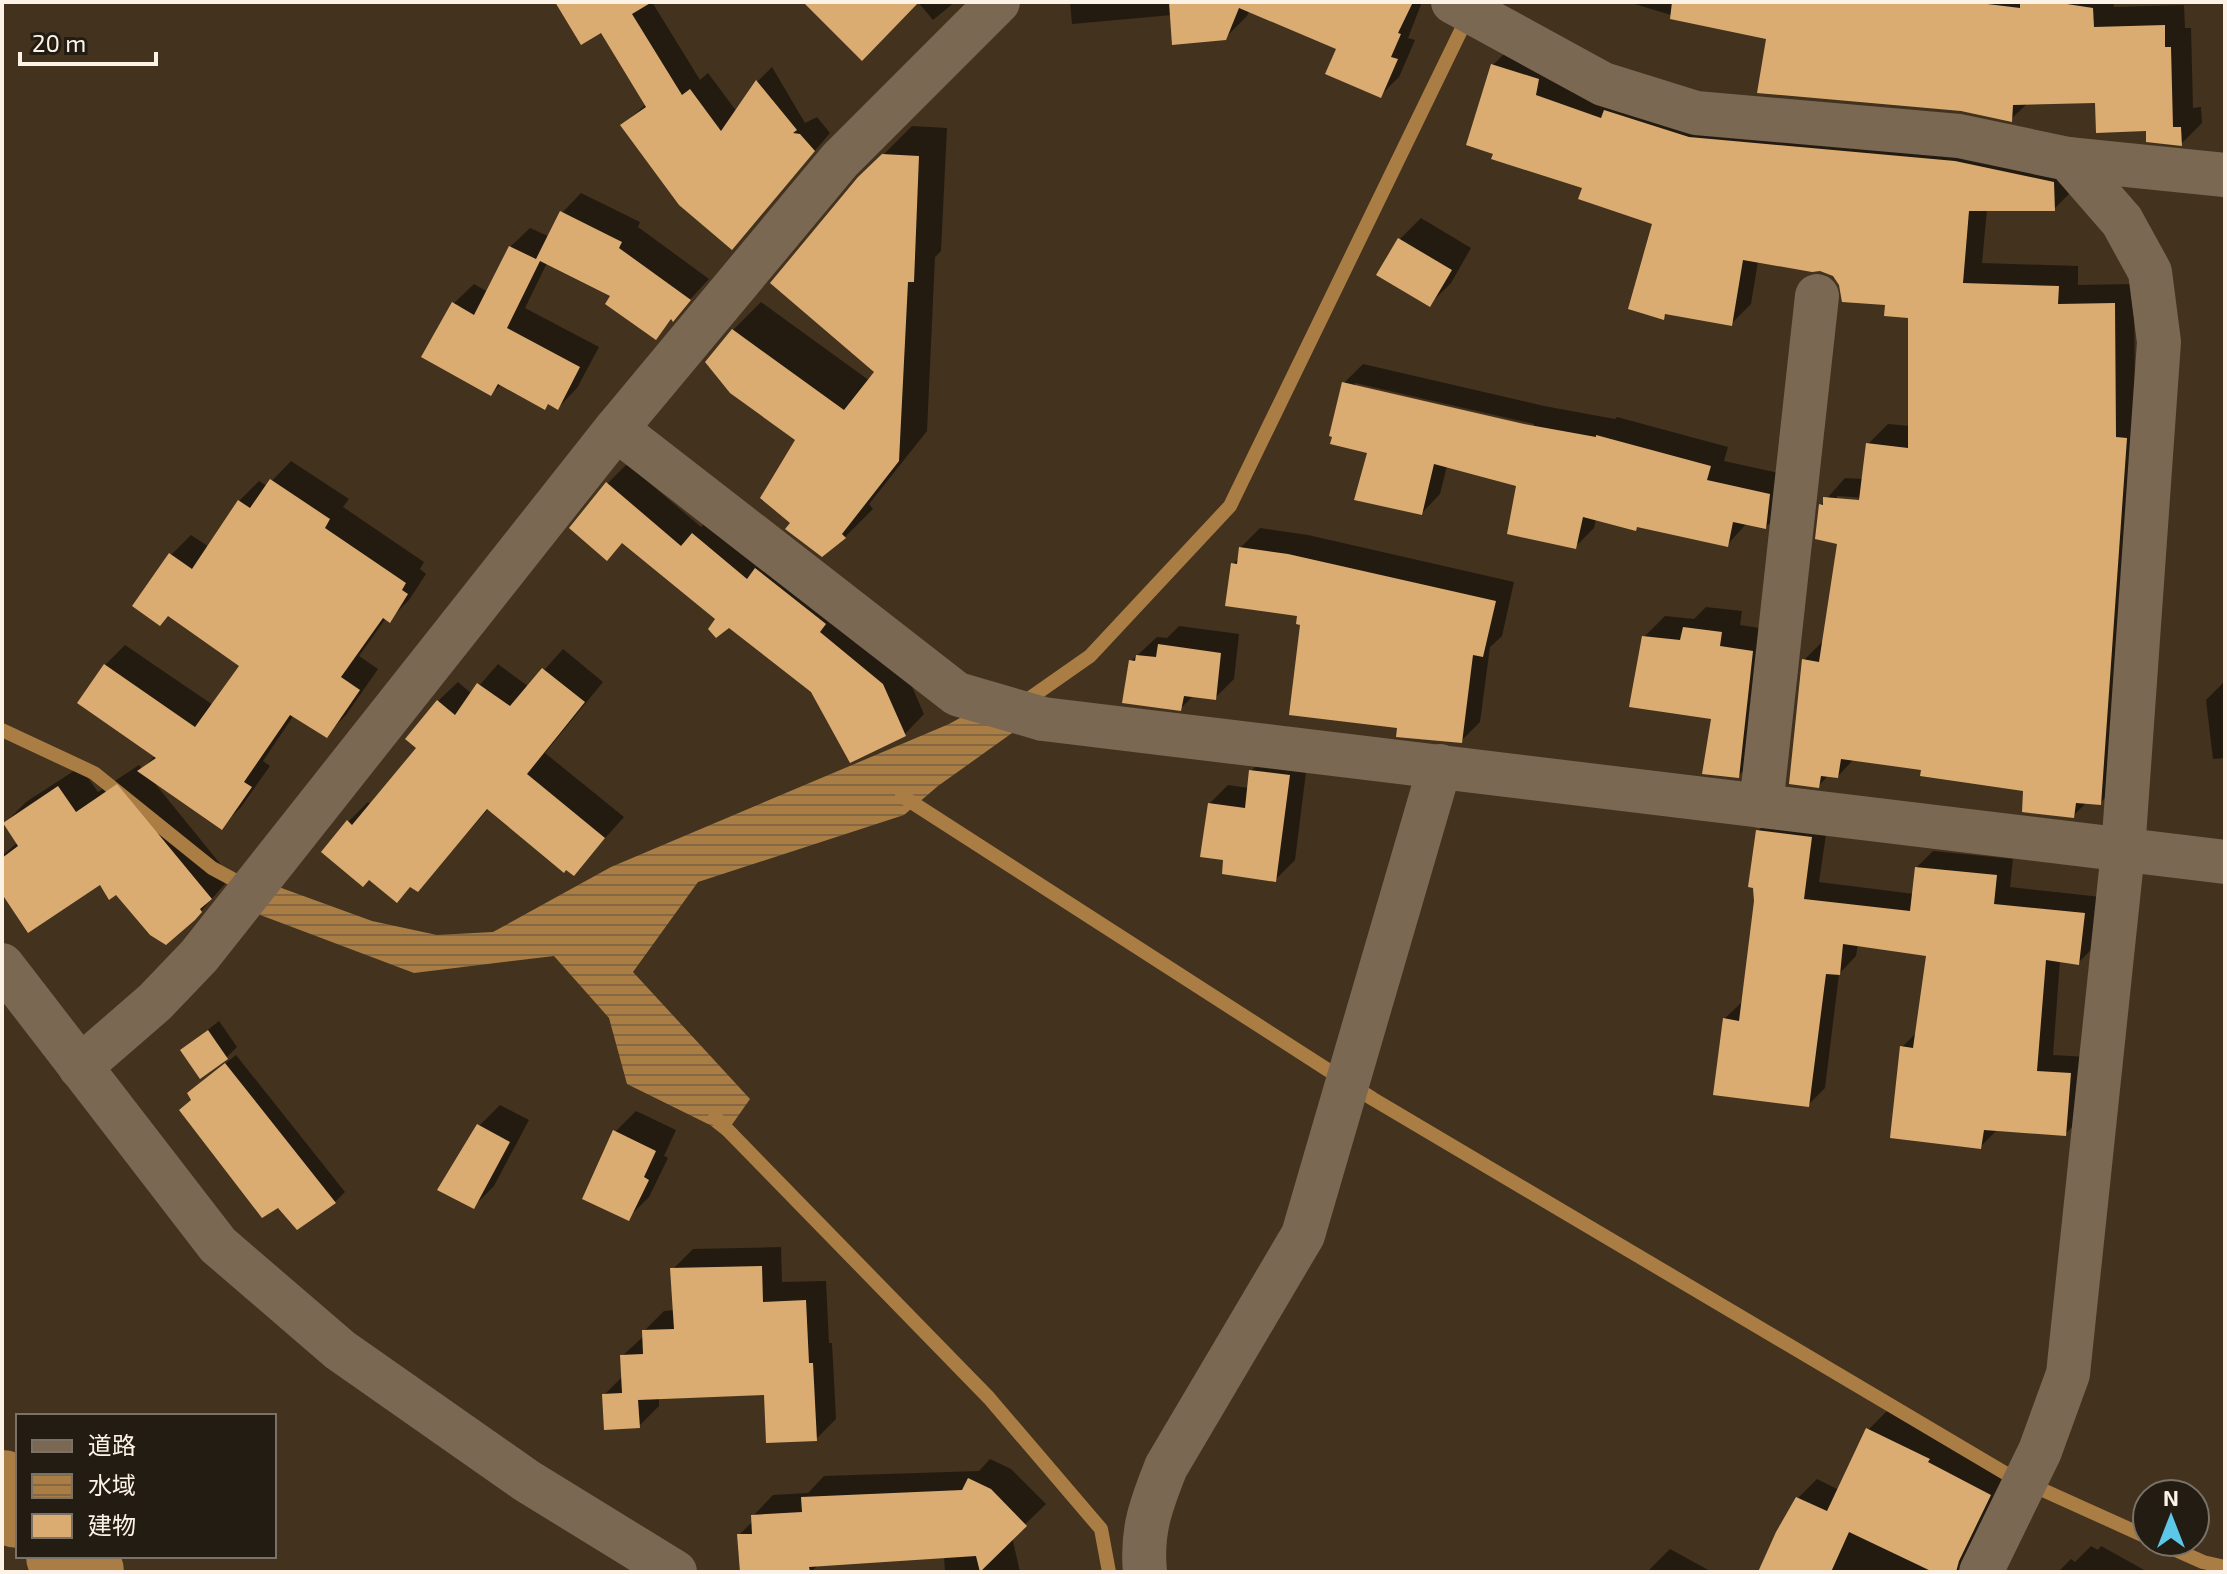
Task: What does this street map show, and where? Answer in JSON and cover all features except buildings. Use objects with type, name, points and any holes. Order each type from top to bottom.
[{"type":"street","points":[[80,1067],[155,1002],[199,956],[616,429],[840,160],[998,2]]},
{"type":"street","points":[[1464,8],[1603,84],[1696,113],[1959,136],[2068,159],[2225,175]]},
{"type":"street","points":[[1981,1572],[2040,1451],[2068,1374],[2123,851],[2159,342],[2150,272],[2122,221],[2068,159]]},
{"type":"street","points":[[1761,806],[1817,296]]},
{"type":"street","points":[[616,429],[957,694],[1043,719],[2225,862]]},
{"type":"street","points":[[1145,1572],[1142,1544],[1166,1467],[1303,1235],[1440,766]]},
{"type":"street","points":[[2,965],[218,1245],[340,1350],[527,1481],[675,1572]]},
{"type":"water","points":[[1013,689],[1057,701],[938,786],[904,815],[698,882],[633,972],[750,1099],[724,1136],[710,1125],[627,1084],[609,1018],[554,956],[414,973],[255,913],[240,873],[372,921],[437,935],[493,932],[611,867],[949,724]]},
{"type":"waterway","points":[[1020,705],[1090,656],[1230,506],[1468,16]]},
{"type":"waterway","points":[[2,730],[94,773],[212,868],[249,888]]},
{"type":"waterway","points":[[902,796],[1373,1099],[2005,1473],[2131,1530]]},
{"type":"waterway","points":[[715,1117],[989,1398],[1101,1529],[1109,1572]]},
{"type":"waterway","points":[[2,1491],[16,1505]]},
{"type":"waterway","points":[[69,1558],[83,1572]]},
{"type":"waterway","points":[[2194,1558],[2225,1567]]}]
